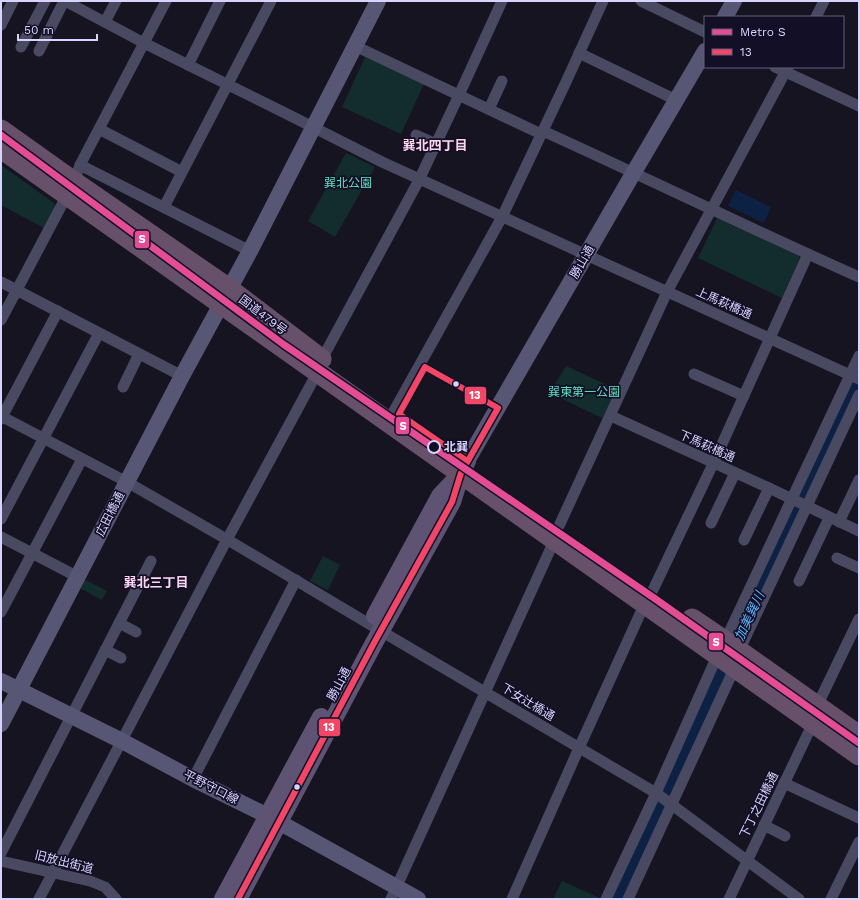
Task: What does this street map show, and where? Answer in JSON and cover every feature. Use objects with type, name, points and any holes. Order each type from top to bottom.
[{"type":"highway","name":"国道479号","points":[[1,130],[74,181],[225,297],[320,366],[815,714],[859,756]]},
{"type":"highway","name":"国道479号","points":[[1,148],[74,181]]},
{"type":"highway","name":"国道479号","points":[[320,366],[394,411],[464,467]]},
{"type":"highway","name":"国道479号","points":[[815,714],[859,736]]},
{"type":"main road","points":[[726,16],[734,1]]},
{"type":"main road","name":"広田橋通","points":[[1,724],[182,376],[250,251],[314,128],[355,46],[374,2]]},
{"type":"main road","name":"勝山通","points":[[238,899],[274,819],[375,628],[452,502],[464,467],[704,53]]},
{"type":"main road","name":"平野守口線","points":[[1,681],[274,819],[393,893],[418,899]]},
{"type":"main road","name":"勝山通","points":[[223,899],[274,819]]},
{"type":"street","points":[[1,25],[13,1]]},
{"type":"street","points":[[21,47],[45,1]]},
{"type":"street","points":[[38,50],[64,1]]},
{"type":"street","name":"上馬萩橋通","points":[[64,1],[144,43],[419,180],[856,377]]},
{"type":"street","points":[[105,22],[116,1]]},
{"type":"street","points":[[1,320],[166,1]]},
{"type":"street","points":[[188,65],[220,1]]},
{"type":"street","points":[[164,207],[271,1]]},
{"type":"street","points":[[40,899],[419,180],[502,1]]},
{"type":"street","points":[[394,411],[502,217],[603,1]]},
{"type":"street","points":[[641,1],[704,32]]},
{"type":"street","points":[[816,16],[824,1]]},
{"type":"street","points":[[355,46],[489,109],[634,172],[859,277]]},
{"type":"street","points":[[579,54],[676,100]]},
{"type":"street","points":[[393,893],[667,292],[787,70],[859,106]]},
{"type":"street","points":[[489,109],[502,81]]},
{"type":"street","points":[[99,130],[182,172]]},
{"type":"street","points":[[416,135],[436,144]]},
{"type":"street","points":[[74,181],[164,207],[250,251]]},
{"type":"street","points":[[512,899],[579,748],[713,464],[808,254]]},
{"type":"street","points":[[1,282],[182,376]]},
{"type":"street","points":[[1,417],[58,311]]},
{"type":"street","points":[[1,519],[99,333]]},
{"type":"street","points":[[123,387],[139,354]]},
{"type":"street","points":[[628,899],[664,799],[856,377],[859,356]]},
{"type":"street","points":[[694,374],[744,396]]},
{"type":"street","points":[[606,899],[664,799],[799,503],[859,395]]},
{"type":"street","name":"下馬萩橋通","points":[[610,416],[713,464],[769,488],[859,531]]},
{"type":"street","name":"下女辻橋通","points":[[1,417],[127,482],[228,540],[664,799],[799,899]]},
{"type":"street","points":[[1,612],[82,459]]},
{"type":"street","points":[[711,524],[735,473]]},
{"type":"street","points":[[799,581],[859,480]]},
{"type":"street","points":[[744,540],[769,488]]},
{"type":"street","points":[[1,537],[78,577]]},
{"type":"street","points":[[837,558],[859,568]]},
{"type":"street","points":[[1,853],[151,562]]},
{"type":"street","points":[[193,779],[296,580]]},
{"type":"street","name":"下丁之田橋通","points":[[729,899],[815,714],[856,632],[859,620]]},
{"type":"street","points":[[119,623],[136,632]]},
{"type":"street","points":[[105,650],[121,658]]},
{"type":"street","points":[[784,783],[859,818]]},
{"type":"street","points":[[764,826],[785,836]]},
{"type":"street","points":[[831,899],[859,842]]},
{"type":"street","name":"旧放出街道","points":[[1,860],[90,881],[105,887],[116,899]]},
{"type":"green space","points":[[365,57],[424,84],[401,134],[342,107]]},
{"type":"green space","name":"巽北公園","points":[[346,153],[375,167],[335,237],[308,221]]},
{"type":"green space","points":[[1,165],[54,203],[55,207],[44,228],[1,205]]},
{"type":"green space","points":[[717,218],[799,256],[799,260],[782,298],[698,258]]},
{"type":"green space","name":"巽東第一公園","points":[[566,366],[618,390],[604,419],[550,393]]},
{"type":"green space","points":[[323,556],[340,565],[328,590],[310,581]]},
{"type":"green space","points":[[82,578],[107,591],[102,600],[78,587]]},
{"type":"green space","points":[[562,881],[602,899],[553,899]]},
{"type":"water","points":[[736,190],[771,207],[764,223],[728,206]]},
{"type":"waterway","name":"加美巽川","points":[[618,899],[859,376]]},
{"type":"metro line","name":"S","points":[[1,135],[283,344],[654,598],[859,743]]},
{"type":"transit line","name":"13","points":[[238,899],[374,643],[452,502],[461,473],[498,408],[425,367],[399,414],[467,461]]},
{"type":"place","name":"北巽","points":[[434,447]]},
{"type":"district","name":"巽北四丁目","points":[[435,145]]},
{"type":"district","name":"巽北三丁目","points":[[156,582]]}]
